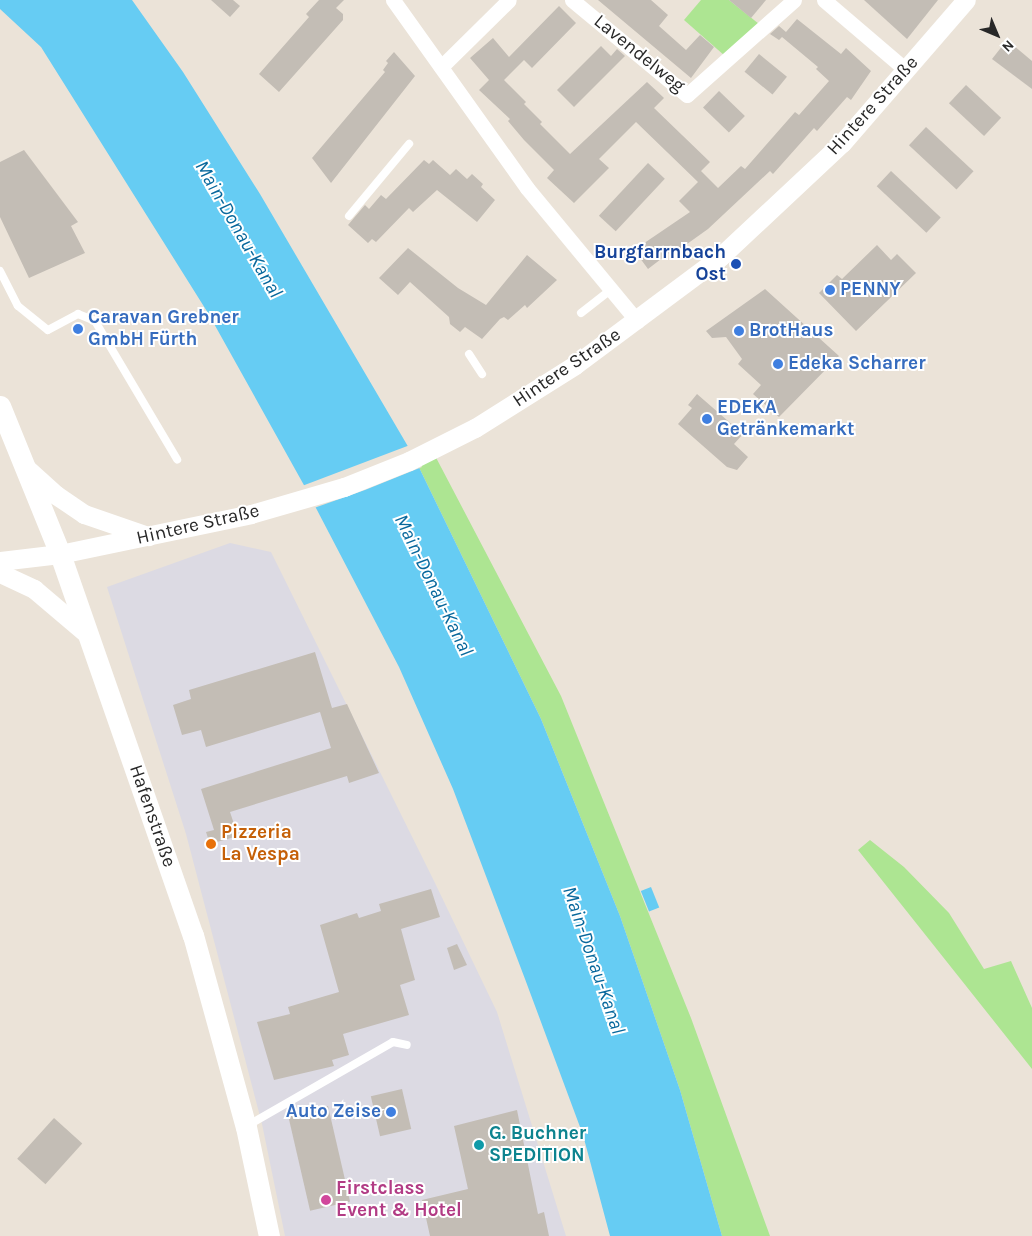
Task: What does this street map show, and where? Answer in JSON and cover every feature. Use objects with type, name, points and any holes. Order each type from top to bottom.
[{"type":"main road","name":"Hafenstraße","points":[[0,406],[60,554],[193,935],[246,1127],[269,1236]]},
{"type":"street","points":[[394,0],[527,188],[637,321]]},
{"type":"street","points":[[441,67],[488,24],[509,0]]},
{"type":"street","name":"Lavendelweg","points":[[572,0],[688,95],[794,0]]},
{"type":"street","points":[[824,0],[906,70]]},
{"type":"street","name":"Hintere Straße","points":[[0,561],[60,554],[251,514],[344,487],[456,439],[558,377],[637,321],[720,257],[809,175],[906,70],[966,0]]},
{"type":"street","points":[[24,466],[56,495],[84,514],[150,536]]},
{"type":"street","points":[[0,573],[34,589],[87,634]]},
{"type":"lane","points":[[349,216],[409,144]]},
{"type":"lane","points":[[0,271],[18,306],[48,330],[78,314],[95,321],[177,458]]},
{"type":"lane","points":[[581,313],[612,289]]},
{"type":"lane","points":[[468,354],[482,374]]},
{"type":"lane","points":[[246,1127],[393,1042],[407,1045]]},
{"type":"shaded area","points":[[230,543],[271,552],[435,883],[497,1012],[566,1236],[285,1236],[262,1124],[186,834],[107,587]]},
{"type":"green space","points":[[701,0],[729,0],[759,24],[725,56],[684,20]]},
{"type":"green space","points":[[431,448],[561,696],[691,1018],[770,1236],[722,1236],[680,1090],[620,916],[541,719],[413,455]]},
{"type":"green space","points":[[870,840],[904,867],[949,913],[984,969],[1011,961],[1032,1008],[1032,1069],[858,850]]},
{"type":"water","name":"Main-Donau-Kanal","points":[[0,0],[132,0],[183,72],[260,194],[413,455],[541,719],[620,916],[680,1090],[722,1236],[610,1236],[583,1135],[453,789],[399,667],[305,487],[208,313],[41,47],[0,9]]},
{"type":"water","points":[[651,887],[659,907],[649,912],[641,891]]},
{"type":"pier","points":[[410,445],[422,467],[365,490],[314,508],[302,486]]},
{"type":"building","points":[[211,0],[233,0],[240,6],[230,17]]},
{"type":"building","points":[[319,0],[344,0],[336,8],[343,14],[343,20],[279,92],[259,74],[309,17],[306,14]]},
{"type":"building","points":[[598,0],[651,0],[668,15],[659,26],[686,50],[700,35],[714,47],[691,78]]},
{"type":"building","points":[[729,0],[766,0],[751,18]]},
{"type":"building","points":[[864,0],[938,0],[907,39]]},
{"type":"building","points":[[559,6],[576,23],[532,68],[524,60],[504,80],[526,102],[524,104],[542,122],[540,124],[570,154],[647,82],[664,98],[654,108],[710,162],[701,171],[718,188],[741,166],[745,169],[795,112],[799,115],[829,81],[816,69],[818,67],[782,37],[779,40],[770,34],[779,26],[786,32],[797,19],[841,54],[846,48],[871,71],[851,100],[847,97],[817,131],[814,128],[773,174],[770,171],[708,229],[680,249],[678,246],[648,269],[634,250],[690,212],[679,201],[698,182],[636,122],[599,159],[609,168],[574,203],[547,178],[554,170],[524,140],[508,121],[510,119],[479,90],[489,80],[470,58],[493,38],[509,57]]},
{"type":"building","points":[[1007,40],[1032,61],[1032,89],[992,59]]},
{"type":"building","points":[[601,46],[611,56],[617,49],[625,56],[574,107],[557,90]]},
{"type":"building","points":[[394,52],[415,76],[331,183],[312,158],[385,72],[383,70],[388,63],[386,61]]},
{"type":"building","points":[[759,54],[787,77],[773,95],[745,72]]},
{"type":"building","points":[[966,85],[1001,118],[984,136],[949,103]]},
{"type":"building","points":[[719,91],[745,116],[729,133],[703,108]]},
{"type":"building","points":[[926,127],[974,171],[956,190],[909,145]]},
{"type":"building","points":[[24,150],[78,222],[71,226],[85,253],[29,278],[0,217],[0,162]]},
{"type":"building","points":[[424,160],[429,164],[433,160],[450,175],[456,169],[467,179],[472,174],[483,184],[481,187],[495,200],[477,222],[437,190],[413,212],[409,208],[376,242],[372,239],[368,243],[348,225],[365,205],[369,209],[381,195],[386,199]]},
{"type":"building","points":[[648,163],[665,179],[616,231],[599,216]]},
{"type":"building","points":[[891,171],[941,217],[926,233],[877,186]]},
{"type":"building","points":[[877,245],[891,260],[897,254],[916,273],[856,331],[819,293],[837,275],[842,279]]},
{"type":"building","points":[[408,248],[458,288],[486,305],[527,255],[557,280],[527,308],[525,305],[508,320],[504,317],[500,319],[482,339],[465,327],[460,332],[450,324],[449,317],[410,282],[398,295],[379,278]]},
{"type":"building","points":[[765,289],[839,356],[779,417],[753,394],[761,385],[738,364],[742,359],[726,337],[712,338],[706,331]]},
{"type":"building","points":[[697,394],[743,434],[734,444],[748,457],[737,470],[727,467],[678,424],[692,408],[688,405]]},
{"type":"building","points":[[315,652],[332,708],[347,704],[379,773],[349,783],[347,776],[230,812],[238,836],[210,844],[206,832],[214,830],[201,789],[331,748],[320,712],[206,747],[201,730],[182,735],[173,705],[191,699],[189,690]]},
{"type":"building","points":[[431,889],[440,917],[401,929],[415,980],[400,985],[409,1015],[343,1034],[349,1055],[332,1060],[334,1066],[274,1080],[257,1022],[290,1014],[288,1007],[339,992],[320,925],[357,913],[359,918],[381,911],[379,904]]},
{"type":"building","points":[[457,944],[467,965],[454,970],[447,948]]},
{"type":"building","name":"Auto Zeise","points":[[402,1089],[411,1129],[380,1136],[371,1096]]},
{"type":"building","points":[[328,1106],[350,1201],[310,1211],[288,1115]]},
{"type":"building","points":[[517,1110],[538,1214],[544,1212],[549,1236],[430,1236],[422,1200],[468,1189],[454,1126]]},
{"type":"building","points":[[54,1118],[82,1143],[45,1184],[17,1159]]},
{"type":"place","name":"Burgfarrnbach Ost","points":[[736,264]]},
{"type":"place","name":"PENNY","points":[[830,290]]},
{"type":"place","name":"Caravan Grebner GmbH Fürth","points":[[78,329]]},
{"type":"place","name":"BrotHaus","points":[[739,331]]},
{"type":"place","name":"Edeka Scharrer","points":[[778,364]]},
{"type":"place","name":"EDEKA Getränkemarkt","points":[[707,419]]},
{"type":"place","name":"Pizzeria La Vespa","points":[[211,844]]},
{"type":"place","name":"Auto Zeise","points":[[391,1112]]},
{"type":"place","name":"G. Buchner SPEDITION","points":[[479,1145]]},
{"type":"place","name":"Firstclass Event & Hotel","points":[[326,1200]]}]
